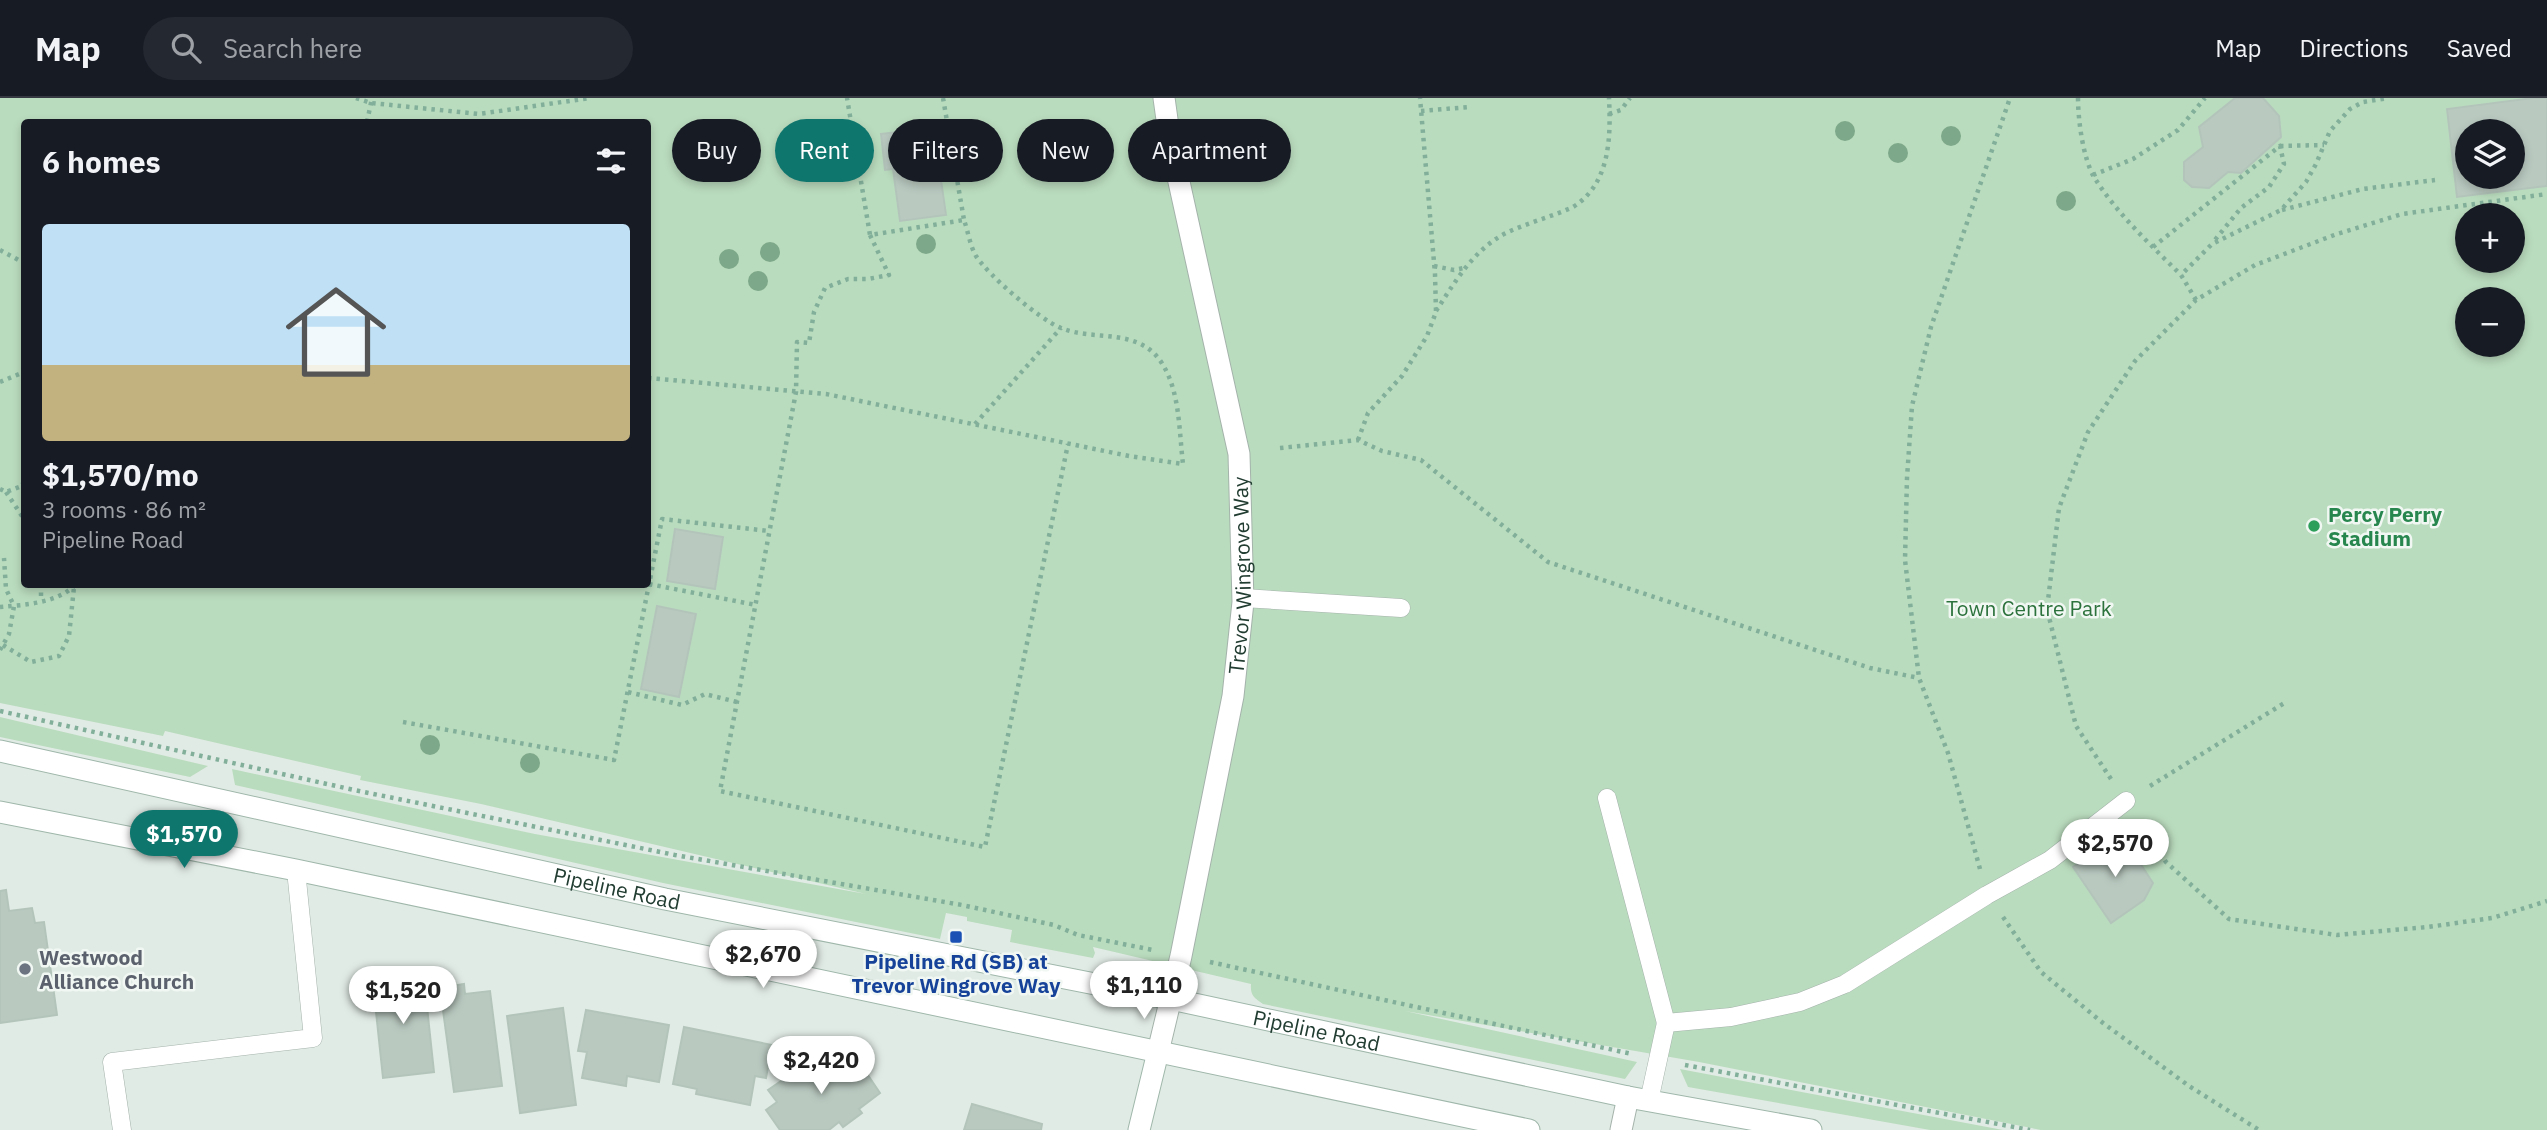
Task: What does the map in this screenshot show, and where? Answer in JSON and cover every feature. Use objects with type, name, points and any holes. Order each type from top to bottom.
[{"type":"main road","name":"Trevor Wingrove Way","points":[[1139,1130],[1171,999],[1233,696],[1243,598],[1239,454],[1175,168],[1164,98]]},
{"type":"main road","name":"Pipeline Road","points":[[0,751],[665,899],[1171,999],[1638,1099],[1811,1130]]},
{"type":"main road","points":[[0,812],[296,870],[1529,1130]]},
{"type":"main road","points":[[1621,1130],[1638,1099]]},
{"type":"lane","points":[[1243,598],[1401,608]]},
{"type":"lane","points":[[1607,799],[1666,1023],[1638,1099]]},
{"type":"lane","points":[[1666,1023],[1731,1017],[1800,1002],[1845,984],[1987,895],[2050,860],[2126,802]]},
{"type":"lane","points":[[121,1130],[112,1062],[313,1038],[296,870]]},
{"type":"path","points":[[356,98],[479,114],[590,98]]},
{"type":"path","points":[[847,98],[870,235],[889,275],[848,279],[825,288],[814,313],[809,343],[797,342],[796,392],[720,791],[985,847],[1068,444]]},
{"type":"path","points":[[651,378],[826,394],[1129,456],[1183,464],[1173,387],[1162,363],[1146,346],[1126,339],[1061,328],[1013,295],[975,255],[964,220],[943,98]]},
{"type":"path","points":[[1420,98],[1436,312]]},
{"type":"path","points":[[1358,440],[1368,413],[1402,376],[1427,336],[1436,312],[1465,267],[1488,244],[1505,234],[1559,214],[1583,201],[1597,185],[1603,173],[1609,135],[1608,98]]},
{"type":"path","points":[[1609,114],[1621,110],[1630,98]]},
{"type":"path","points":[[2010,98],[1931,327],[1912,406],[1905,560],[1919,678],[1948,753],[1987,895],[2042,972],[2103,1023],[2189,1086],[2259,1130]]},
{"type":"path","points":[[2078,98],[2078,125],[2093,175],[2133,227],[2181,275],[2196,300]]},
{"type":"path","points":[[2093,175],[2133,159],[2178,130],[2206,98]]},
{"type":"path","points":[[2281,210],[2306,182],[2330,131],[2350,109],[2363,102],[2388,98]]},
{"type":"path","points":[[368,119],[371,101]]},
{"type":"path","points":[[1421,111],[1469,107]]},
{"type":"path","points":[[2153,247],[2280,146],[2324,145]]},
{"type":"path","points":[[2181,275],[2212,244],[2241,208],[2269,187],[2284,164],[2280,146]]},
{"type":"path","points":[[2212,244],[2281,210],[2363,189],[2435,180]]},
{"type":"path","points":[[2547,194],[2402,214],[2337,234],[2255,265],[2196,300],[2135,361],[2088,432],[2059,508],[2047,609],[2076,726],[2166,862],[2229,919],[2337,935],[2491,918],[2547,901]]},
{"type":"path","points":[[870,235],[964,220]]},
{"type":"path","points":[[0,250],[21,261]]},
{"type":"path","points":[[1434,266],[1454,270],[1465,267]]},
{"type":"path","points":[[975,425],[1061,328]]},
{"type":"path","points":[[0,382],[21,373]]},
{"type":"path","points":[[1280,448],[1358,440],[1382,451],[1421,460],[1548,562],[1870,668],[1919,678]]},
{"type":"path","points":[[6,492],[21,486]]},
{"type":"path","points":[[0,489],[6,492],[21,514]]},
{"type":"path","points":[[651,574],[662,519],[769,531]]},
{"type":"path","points":[[4,558],[6,589],[14,606],[9,634],[1,648],[32,662],[59,656],[69,635],[75,588]]},
{"type":"path","points":[[651,584],[756,605]]},
{"type":"path","points":[[41,588],[41,601]]},
{"type":"path","points":[[0,607],[60,596],[72,588]]},
{"type":"path","points":[[402,722],[614,760],[648,588]]},
{"type":"path","points":[[628,692],[682,705],[705,694],[737,702]]},
{"type":"path","points":[[2126,802],[2286,702]]},
{"type":"path","points":[[0,711],[354,790],[675,855],[962,905],[1054,925],[1078,935],[1130,945]]},
{"type":"green space","name":"Town Centre Park","points":[[0,98],[2547,98],[2547,1130],[2041,1130],[1699,1062],[1405,1011],[1637,1062],[1625,1079],[1263,1004],[1253,996],[1251,984],[1093,947],[1093,958],[1010,942],[1012,930],[967,921],[967,917],[946,913],[940,939],[663,883],[235,785],[232,769],[535,834],[866,894],[481,804],[360,780],[361,776],[165,731],[163,736],[0,703]]},
{"type":"green space","points":[[0,717],[208,766],[190,777],[0,737]]},
{"type":"green space","points":[[1680,1069],[2003,1130],[1930,1130],[1688,1087]]},
{"type":"building","points":[[2235,98],[2263,98],[2279,116],[2281,137],[2241,173],[2228,172],[2209,188],[2192,187],[2184,180],[2184,162],[2203,147],[2199,127]]},
{"type":"building","points":[[2547,98],[2547,186],[2525,189],[2525,119],[2455,119],[2455,179],[2447,109]]},
{"type":"building","points":[[888,133],[888,170],[885,170],[881,134]]},
{"type":"building","points":[[895,182],[941,182],[946,215],[900,221]]},
{"type":"building","points":[[2456,189],[2522,189],[2457,197]]},
{"type":"building","points":[[675,529],[723,537],[715,589],[667,581]]},
{"type":"building","points":[[657,606],[696,614],[679,697],[641,689]]},
{"type":"building","points":[[2108,843],[2127,843],[2153,883],[2144,900],[2111,923],[2073,867]]},
{"type":"building","name":"Westwood Alliance Church","points":[[6,890],[9,911],[32,908],[35,923],[44,922],[57,1015],[0,1023],[0,891]]},
{"type":"building","points":[[397,971],[399,981],[424,979],[434,1072],[383,1078],[372,974]]},
{"type":"building","points":[[464,984],[465,994],[490,991],[502,1086],[454,1092],[440,988]]},
{"type":"building","points":[[563,1008],[576,1105],[520,1113],[507,1016]]},
{"type":"building","points":[[586,1010],[669,1025],[659,1082],[627,1076],[626,1086],[582,1078],[587,1052],[578,1051]]},
{"type":"building","points":[[684,1027],[772,1045],[766,1078],[755,1076],[750,1105],[696,1094],[697,1089],[673,1084]]},
{"type":"building","points":[[819,1055],[822,1058],[828,1055],[842,1074],[859,1062],[880,1093],[859,1109],[862,1113],[843,1127],[839,1122],[829,1130],[780,1130],[766,1110],[777,1102],[768,1090]]},
{"type":"building","points":[[972,1104],[1042,1124],[1041,1130],[964,1130]]},
{"type":"place","name":"Percy Perry Stadium","points":[[2314,526]]},
{"type":"place","name":"Pipeline Rd (SB) at Trevor Wingrove Way","points":[[956,937]]},
{"type":"place","name":"Westwood Alliance Church","points":[[25,969]]}]
